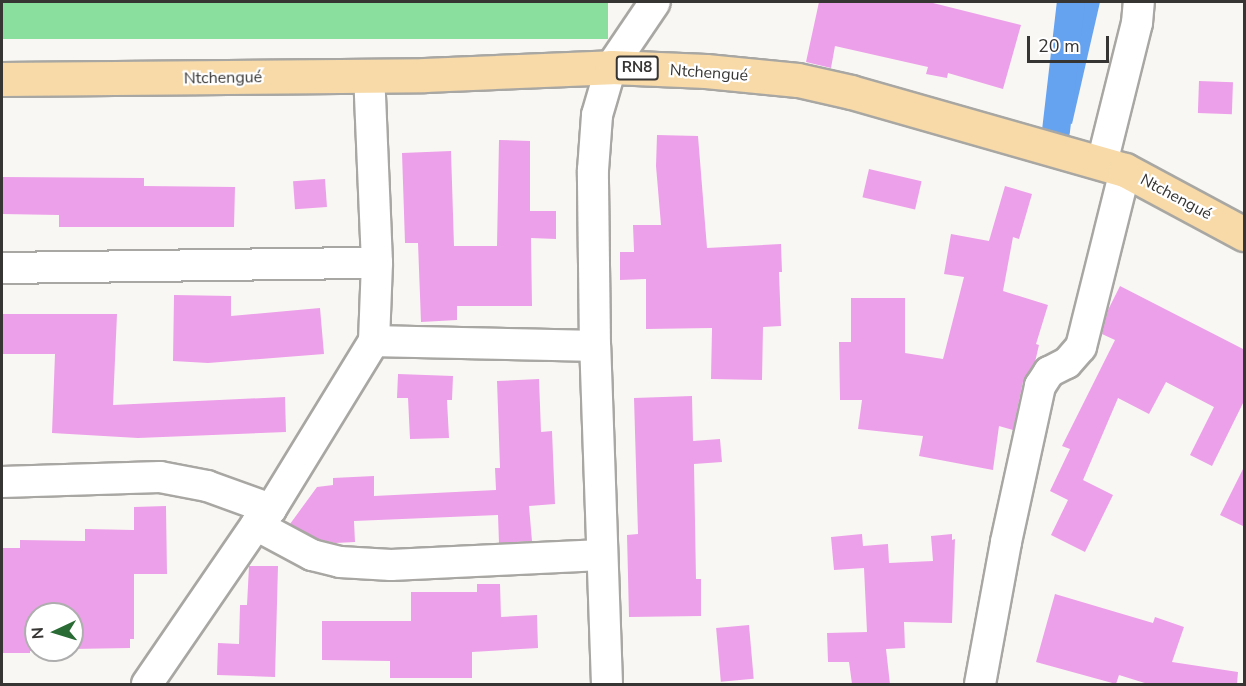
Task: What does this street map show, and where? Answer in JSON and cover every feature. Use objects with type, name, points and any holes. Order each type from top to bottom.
[{"type":"main road","name":"Ntchengué","points":[[2,79],[369,76],[611,67],[706,71],[798,80],[851,92],[1113,167],[1245,234]]},
{"type":"street","points":[[607,684],[595,346],[593,170],[597,115],[611,67],[656,2]]},
{"type":"street","points":[[980,684],[1006,542],[1040,386],[1049,372],[1066,363],[1081,346],[1139,2]]},
{"type":"street","points":[[147,684],[263,517],[374,341],[377,263],[369,76]]},
{"type":"street","points":[[2,268],[377,263]]},
{"type":"street","points":[[374,341],[595,346]]},
{"type":"street","points":[[2,482],[160,477],[207,486],[263,517],[312,555],[340,562],[391,565],[602,555]]},
{"type":"green space","points":[[2,2],[608,2],[608,39],[2,39]]},
{"type":"water","points":[[1060,2],[1100,2],[1072,124],[1047,114]]},
{"type":"building","points":[[819,2],[929,2],[1021,25],[1003,89],[948,73],[947,78],[926,74],[928,67],[835,46],[831,68],[806,62]]},
{"type":"building","points":[[1199,81],[1233,82],[1232,114],[1198,113]]},
{"type":"building","points":[[657,135],[698,136],[707,248],[781,244],[782,272],[779,272],[781,326],[763,327],[762,380],[711,379],[712,328],[646,329],[646,279],[620,280],[620,252],[634,252],[633,225],[661,225],[656,166]]},
{"type":"building","points":[[499,140],[530,141],[530,211],[556,211],[556,239],[531,238],[532,306],[457,306],[457,320],[421,322],[418,243],[405,243],[402,153],[451,151],[454,246],[497,246]]},
{"type":"building","points":[[869,169],[922,181],[915,209],[862,197]]},
{"type":"building","points":[[2,177],[144,178],[144,186],[235,187],[234,227],[59,227],[59,215],[2,214]]},
{"type":"building","points":[[325,179],[327,207],[295,209],[293,181]]},
{"type":"building","points":[[1005,186],[1032,194],[1019,239],[1013,237],[1003,291],[1048,305],[1036,344],[1039,345],[1035,362],[1023,382],[1013,430],[999,426],[993,470],[919,456],[923,436],[858,429],[862,400],[840,400],[839,342],[851,342],[851,298],[905,298],[905,353],[943,359],[964,277],[944,274],[951,234],[989,241]]},
{"type":"building","points":[[1120,286],[1245,350],[1245,399],[1212,466],[1190,455],[1214,407],[1166,382],[1149,414],[1118,398],[1083,480],[1113,495],[1085,552],[1051,535],[1068,500],[1050,491],[1070,449],[1062,446],[1115,340],[1102,334],[1108,310]]},
{"type":"building","points":[[174,295],[231,296],[231,316],[320,308],[324,354],[208,363],[173,361]]},
{"type":"building","points":[[2,314],[117,314],[113,405],[285,397],[286,432],[138,438],[52,433],[55,354],[2,354]]},
{"type":"building","points":[[398,374],[453,376],[452,400],[447,400],[449,438],[410,439],[408,398],[397,398]]},
{"type":"building","points":[[539,379],[541,432],[552,431],[555,504],[529,506],[532,541],[499,543],[498,515],[354,521],[355,542],[335,543],[318,539],[290,524],[317,487],[333,485],[333,478],[374,476],[374,496],[496,490],[495,468],[500,468],[497,381]]},
{"type":"building","points":[[692,396],[693,441],[720,439],[722,462],[694,464],[696,579],[701,579],[701,616],[629,617],[627,535],[638,534],[634,398]]},
{"type":"building","points":[[1245,465],[1245,527],[1220,515]]},
{"type":"building","points":[[166,506],[167,574],[134,574],[134,639],[130,639],[130,648],[84,649],[84,602],[24,602],[24,653],[2,653],[2,548],[20,548],[20,540],[85,541],[85,529],[134,530],[134,507]]},
{"type":"building","points":[[862,534],[863,546],[888,544],[889,563],[933,561],[931,536],[952,534],[952,540],[955,539],[952,623],[904,622],[905,648],[886,649],[890,684],[852,684],[849,662],[828,662],[827,633],[867,632],[864,568],[834,570],[831,537]]},
{"type":"building","points":[[249,566],[278,566],[275,677],[217,675],[218,643],[239,644],[240,605],[247,605]]},
{"type":"building","points":[[477,584],[500,584],[501,617],[537,615],[538,648],[472,652],[472,678],[390,678],[390,661],[322,660],[322,621],[411,621],[411,592],[477,592]]},
{"type":"building","points":[[1055,594],[1153,623],[1155,617],[1184,627],[1172,662],[1238,672],[1237,684],[1148,684],[1119,675],[1116,684],[1036,662]]},
{"type":"building","points":[[749,625],[754,679],[721,682],[716,628]]},
{"type":"waterway","points":[[1056,131],[1071,2]]}]
